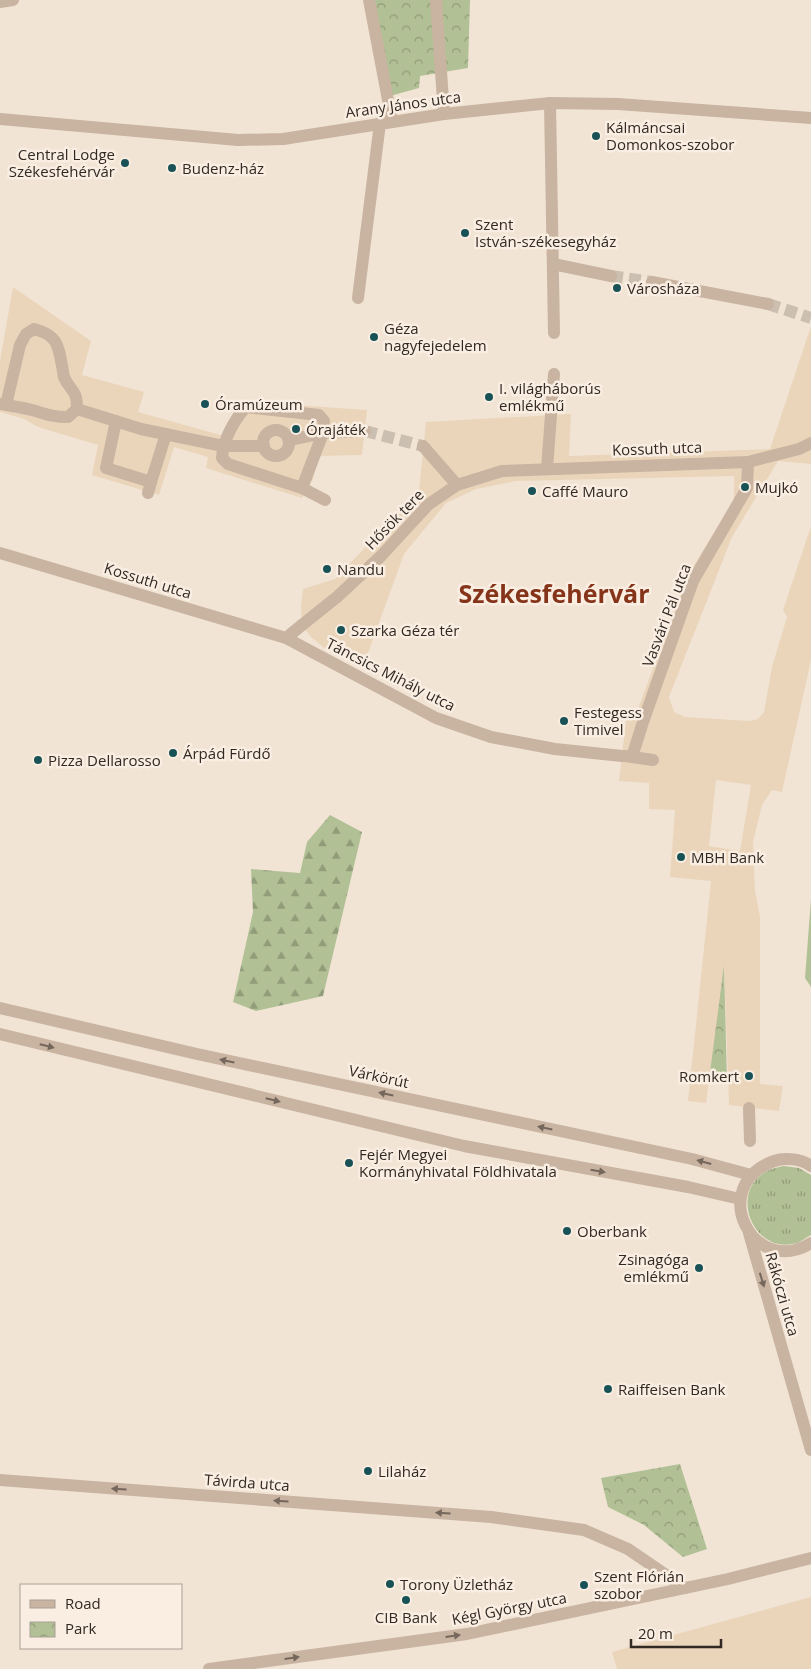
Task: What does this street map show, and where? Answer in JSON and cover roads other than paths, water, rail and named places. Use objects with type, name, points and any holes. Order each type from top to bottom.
[{"type":"street","points":[[0,2],[13,0]]},
{"type":"street","points":[[358,298],[386,122],[369,0]]},
{"type":"street","points":[[436,0],[444,114]]},
{"type":"street","points":[[550,103],[554,333]]},
{"type":"street","name":"Arany János utca","points":[[0,119],[238,140],[283,139],[444,114],[550,103],[618,104],[811,118]]},
{"type":"street","points":[[553,264],[611,276]]},
{"type":"street","points":[[652,282],[768,304]]},
{"type":"street","points":[[34,329],[47,332],[55,340],[60,351],[64,377],[77,396],[77,409],[68,417],[54,418],[34,410],[3,404],[20,345],[26,334],[34,329]]},
{"type":"street","points":[[547,469],[554,374]]},
{"type":"street","points":[[302,488],[323,433],[324,421],[319,415],[246,407],[240,413],[223,446],[222,458],[228,464],[302,488],[325,500]]},
{"type":"street","points":[[77,409],[141,429],[223,446],[264,446]]},
{"type":"street","points":[[116,421],[106,468],[150,488],[166,434]]},
{"type":"street","points":[[274,430],[285,434],[289,440],[288,448],[282,454],[269,453],[264,446],[264,438],[274,430]]},
{"type":"street","points":[[289,440],[323,433],[364,431]]},
{"type":"street","name":"Kossuth utca","points":[[567,468],[748,462],[799,449],[811,443]]},
{"type":"street","points":[[423,446],[457,485]]},
{"type":"street","name":"Vasvári Pál utca","points":[[627,756],[642,722],[693,581],[747,488],[748,462]]},
{"type":"street","name":"Hősök tere","points":[[286,638],[342,592],[381,556],[429,504],[457,485],[502,471],[567,468]]},
{"type":"street","name":"Kossuth utca","points":[[0,554],[286,638]]},
{"type":"street","name":"Táncsics Mihály utca","points":[[286,638],[436,718],[472,731],[491,737],[555,749],[652,760]]},
{"type":"street","name":"Várkörút","points":[[0,1008],[197,1054],[692,1159],[751,1175]]},
{"type":"street","points":[[0,1034],[464,1146],[688,1187],[740,1200]]},
{"type":"street","points":[[749,1108],[750,1141]]},
{"type":"street","points":[[811,1166],[793,1159],[778,1160],[763,1165],[751,1175],[744,1186],[740,1200],[740,1212],[744,1223],[749,1233],[760,1244],[774,1250],[788,1251],[803,1248],[811,1243]]},
{"type":"street","name":"Rákóczi utca","points":[[749,1233],[811,1450]]},
{"type":"street","name":"Távirda utca","points":[[0,1480],[491,1517],[584,1530],[628,1549],[685,1588]]},
{"type":"street","name":"Kégl György utca","points":[[209,1669],[467,1634],[685,1588],[811,1558]]},
{"type":"tunnel","points":[[611,276],[652,282]]},
{"type":"tunnel","points":[[768,304],[811,318]]},
{"type":"tunnel","points":[[365,431],[423,446]]},
{"type":"place","name":"Kálmáncsai Domonkos-szobor","points":[[596,136]]},
{"type":"place","name":"Central Lodge Székesfehérvár","points":[[125,163]]},
{"type":"place","name":"Budenz-ház","points":[[172,168]]},
{"type":"place","name":"Szent István-székesegyház","points":[[465,233]]},
{"type":"place","name":"Városháza","points":[[617,288]]},
{"type":"place","name":"Géza nagyfejedelem","points":[[374,337]]},
{"type":"place","name":"I. világháborús emlékmű","points":[[489,397]]},
{"type":"place","name":"Óramúzeum","points":[[205,404]]},
{"type":"place","name":"Órajáték","points":[[296,429]]},
{"type":"place","name":"Mujkó","points":[[745,487]]},
{"type":"place","name":"Caffé Mauro","points":[[532,491]]},
{"type":"place","name":"Nandu","points":[[327,569]]},
{"type":"place","name":"Szarka Géza tér","points":[[341,630]]},
{"type":"place","name":"Festegess Timivel","points":[[564,721]]},
{"type":"place","name":"Árpád Fürdő","points":[[173,753]]},
{"type":"place","name":"Pizza Dellarosso","points":[[38,760]]},
{"type":"place","name":"MBH Bank","points":[[681,857]]},
{"type":"place","name":"Romkert","points":[[749,1076]]},
{"type":"place","name":"Fejér Megyei Kormányhivatal Földhivatala","points":[[349,1163]]},
{"type":"place","name":"Oberbank","points":[[567,1231]]},
{"type":"place","name":"Zsinagóga emlékmű","points":[[699,1268]]},
{"type":"place","name":"Raiffeisen Bank","points":[[608,1389]]},
{"type":"place","name":"Lilaház","points":[[368,1471]]},
{"type":"place","name":"Torony Üzletház","points":[[390,1584]]},
{"type":"place","name":"Szent Flórián szobor","points":[[584,1585]]},
{"type":"place","name":"CIB Bank","points":[[406,1600]]},
{"type":"district","name":"Székesfehérvár","points":[[554,593]]}]
